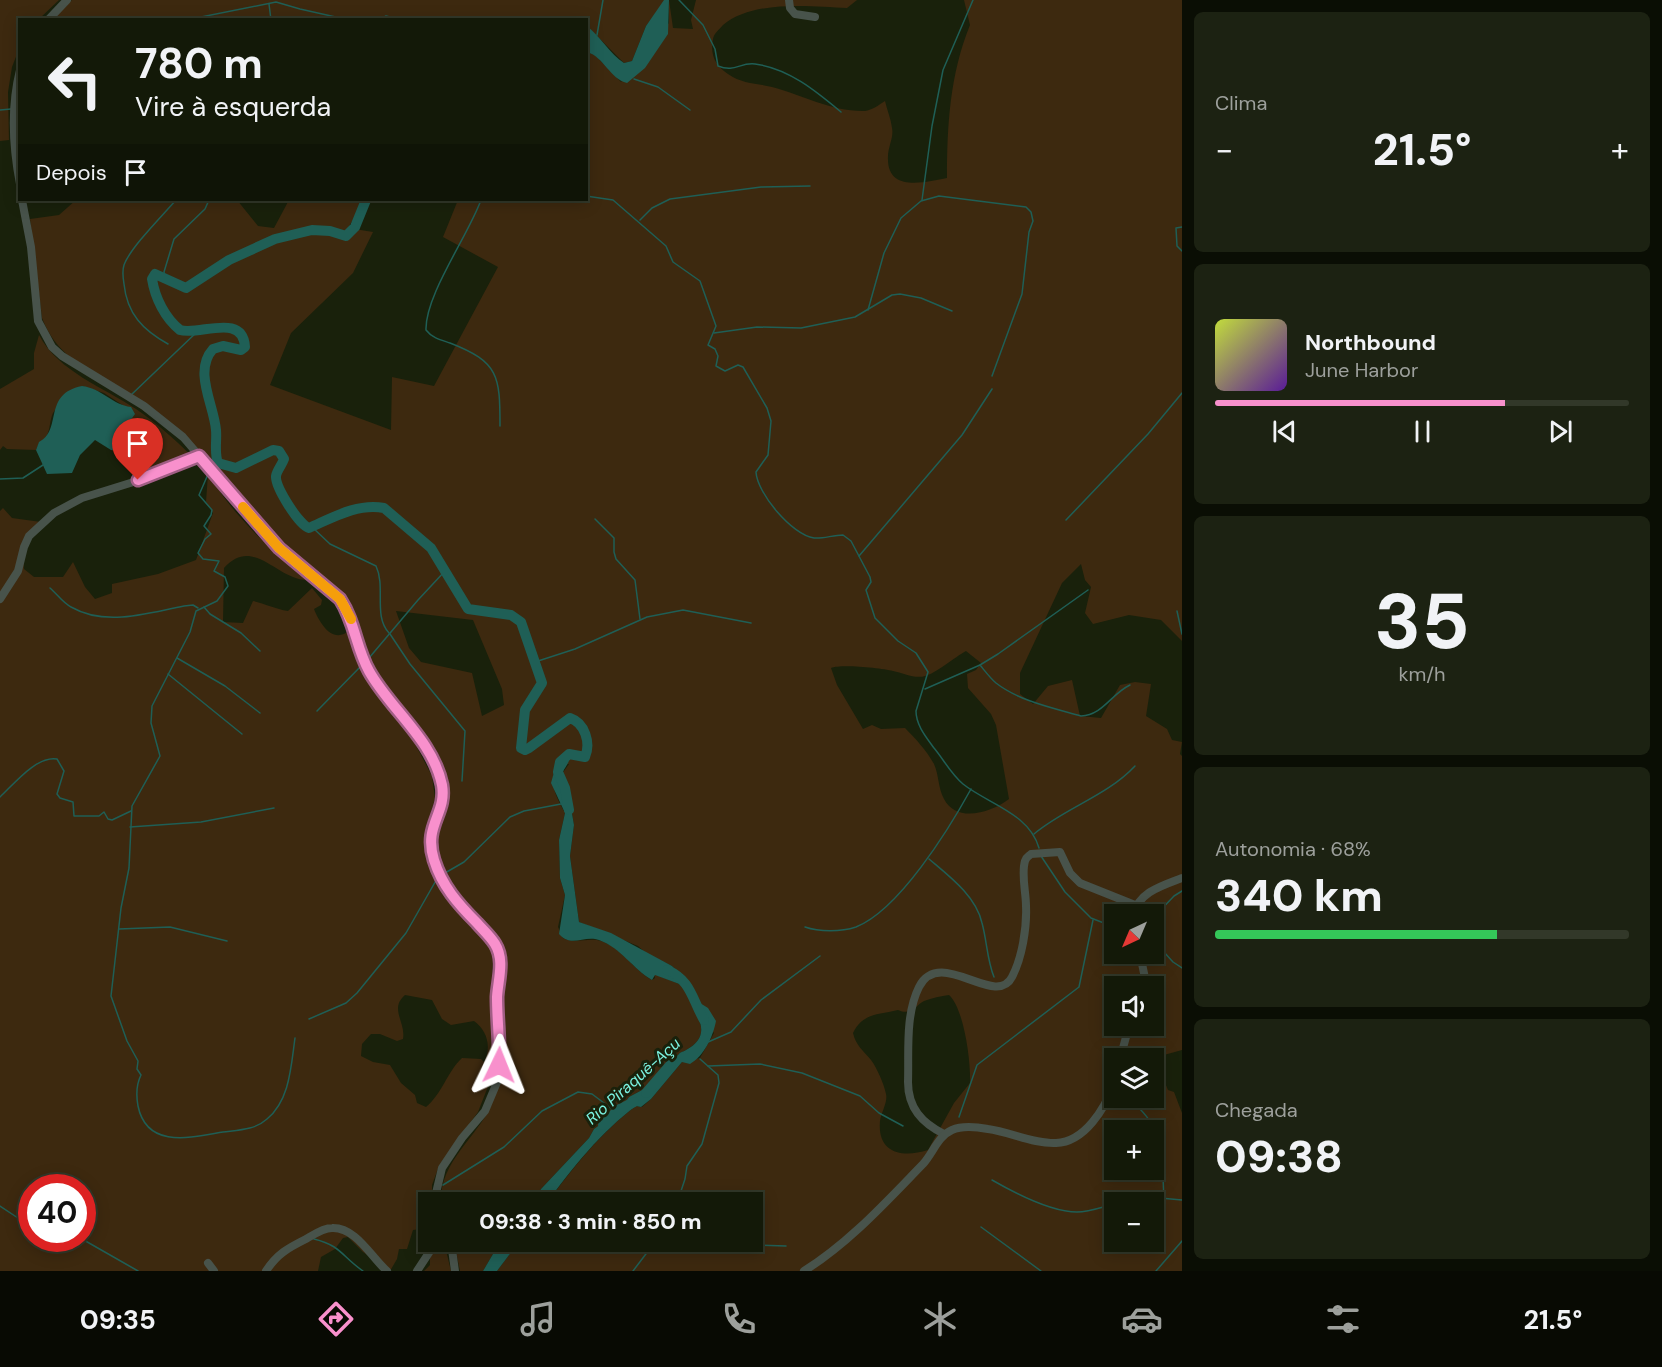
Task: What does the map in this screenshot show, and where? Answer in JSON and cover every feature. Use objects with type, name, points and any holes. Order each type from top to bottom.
[{"type":"street","points":[[50,18],[67,0]]},
{"type":"street","points":[[789,0],[790,8],[795,14],[815,17]]},
{"type":"street","points":[[18,81],[14,136],[18,168]]},
{"type":"street","points":[[22,201],[31,247],[38,321],[52,347],[62,356],[144,406],[183,437],[279,548],[340,599],[347,610],[368,670],[406,720],[439,775],[442,788],[441,799],[430,831],[430,844],[442,879],[455,900],[495,944],[499,954],[498,1080],[485,1111],[462,1138],[442,1168],[436,1192]]},
{"type":"street","points":[[0,599],[18,571],[29,536],[54,513],[82,498],[156,475],[199,456]]},
{"type":"street","points":[[944,1134],[920,1118],[910,1100],[908,1084],[911,1019],[920,985],[925,979],[938,973],[949,973],[982,984],[1001,986],[1009,982],[1024,933],[1027,908],[1025,864],[1031,854],[1060,852],[1070,873],[1080,884],[1133,904]]},
{"type":"street","points":[[1137,904],[1148,892],[1182,878]]},
{"type":"street","points":[[804,1271],[830,1255],[846,1241],[923,1164],[944,1134],[966,1127],[1006,1132],[1040,1141],[1063,1142],[1086,1128],[1104,1108]]},
{"type":"street","points":[[266,1271],[274,1258],[282,1251],[334,1228],[351,1234],[387,1271]]},
{"type":"street","points":[[417,1271],[429,1252]]},
{"type":"street","points":[[452,1252],[455,1271]]},
{"type":"street","points":[[208,1263],[214,1271]]},
{"type":"shaded area","points":[[0,0],[59,0],[40,18],[18,18],[18,52],[12,67],[8,92],[9,140],[0,141]]},
{"type":"shaded area","points":[[72,0],[664,0],[646,26],[632,61],[624,63],[588,27],[588,18],[54,18]]},
{"type":"shaded area","points":[[669,0],[673,28],[693,29],[691,20],[696,0],[857,0],[847,8],[782,6],[765,8],[735,17],[714,35],[712,50],[714,59],[728,74],[739,80],[772,87],[841,109],[865,111],[885,101],[892,131],[888,153],[889,168],[893,176],[900,180],[918,183],[947,178],[951,100],[958,62],[970,25],[964,0],[1182,0],[1182,641],[1161,620],[1129,615],[1093,624],[1085,613],[1091,587],[1085,580],[1081,564],[1062,583],[1020,673],[1020,694],[1033,704],[1048,686],[1072,680],[1080,716],[1101,718],[1120,685],[1135,682],[1151,684],[1146,716],[1167,729],[1172,740],[1182,742],[1180,754],[1182,756],[1182,1050],[1164,1055],[1164,1048],[1104,1048],[1104,1108],[1164,1108],[1164,1080],[1168,1090],[1174,1092],[1182,1113],[1182,1271],[497,1271],[511,1252],[763,1252],[763,1192],[555,1192],[599,1139],[623,1116],[636,1106],[642,1107],[651,1099],[682,1062],[700,1058],[714,1033],[695,1011],[701,1028],[697,1042],[664,1067],[663,1075],[655,1083],[629,1097],[620,1110],[594,1129],[589,1138],[539,1192],[442,1192],[452,1163],[492,1104],[501,1015],[502,956],[460,902],[438,864],[433,842],[441,814],[438,767],[420,733],[373,670],[352,612],[284,550],[202,453],[72,359],[54,341],[42,318],[30,219],[59,215],[75,201],[238,201],[258,226],[274,228],[288,201],[364,201],[348,228],[373,232],[353,273],[291,333],[270,385],[391,430],[392,377],[434,386],[498,267],[443,237],[458,201],[588,201],[588,52],[595,55],[621,82],[669,23]],"holes":[[[396,611],[473,620],[502,689],[504,705],[482,716],[472,673],[421,662],[409,648]],[[966,651],[981,663],[976,670],[967,674],[968,688],[991,714],[996,725],[1009,799],[994,808],[966,813],[950,807],[944,799],[934,764],[905,728],[881,729],[872,725],[863,729],[837,685],[831,668],[843,666],[871,668],[921,677],[929,675]],[[569,764],[559,778],[559,783],[570,802],[574,825],[570,856],[579,922],[638,946],[647,954],[672,966],[679,973],[682,985],[654,974],[655,978],[652,980],[617,950],[599,940],[573,941],[563,938],[558,927],[565,895],[560,878],[559,840],[565,813],[554,790],[553,779],[556,765]],[[949,995],[959,1011],[968,1049],[970,1083],[954,1103],[928,1150],[910,1153],[894,1151],[887,1147],[880,1132],[880,1121],[886,1097],[884,1086],[876,1067],[858,1045],[853,1033],[861,1022],[871,1016],[898,1010],[910,1011],[924,1001],[943,996]]]},
{"type":"shaded area","points":[[39,335],[58,359],[70,369],[144,414],[193,457],[147,473],[111,450],[123,451],[131,435],[124,406],[104,393],[82,386],[55,410],[48,433],[36,450],[7,449],[3,446],[0,450],[0,389],[34,369],[34,353]]},
{"type":"shaded area","points":[[208,474],[229,504],[253,531],[307,580],[296,578],[255,557],[245,556],[235,559],[224,568],[223,622],[243,623],[253,601],[288,611],[312,588],[322,600],[321,605],[314,609],[320,621],[333,634],[344,634],[350,630],[364,672],[412,738],[432,776],[435,798],[424,841],[430,868],[447,900],[488,944],[493,956],[491,1003],[494,1056],[489,1084],[478,1112],[439,1166],[432,1185],[432,1192],[418,1192],[418,1229],[413,1230],[407,1249],[399,1249],[397,1259],[390,1271],[363,1252],[348,1237],[343,1238],[335,1249],[321,1257],[318,1271],[0,1271],[0,511],[3,508],[12,518],[41,522],[28,544],[24,557],[24,569],[34,577],[63,577],[73,562],[85,587],[95,599],[112,593],[112,584],[158,574],[196,560],[213,513],[206,502]],"holes":[[[405,995],[432,1000],[442,1019],[451,1025],[474,1021],[485,1034],[488,1051],[484,1062],[481,1059],[462,1058],[432,1102],[426,1107],[417,1103],[415,1095],[401,1083],[390,1065],[373,1062],[361,1056],[362,1044],[371,1034],[380,1034],[397,1041],[403,1039],[398,1005]]]},
{"type":"shaded area","points":[[428,1252],[446,1252],[451,1271],[424,1271],[430,1265],[430,1258]]},
{"type":"shaded area","points":[[456,1252],[494,1252],[483,1271],[460,1271]]},
{"type":"water","points":[[664,0],[669,0],[668,34],[645,68],[627,83],[621,81],[598,58],[588,52],[588,27],[624,63],[632,61],[646,26]]},
{"type":"water","points":[[82,386],[89,387],[118,403],[131,407],[135,414],[127,425],[131,435],[130,446],[123,451],[111,450],[95,440],[80,455],[72,473],[47,474],[36,450],[39,442],[50,429],[57,404],[62,396]]},
{"type":"water","points":[[565,756],[570,756],[559,783],[570,802],[574,825],[570,856],[579,922],[611,933],[672,966],[679,973],[682,985],[655,975],[652,980],[614,948],[599,940],[573,941],[559,934],[565,895],[560,878],[559,840],[565,813],[551,783],[556,765]]},
{"type":"water","points":[[700,1003],[708,1008],[716,1021],[710,1040],[700,1056],[690,1064],[682,1062],[651,1099],[641,1107],[636,1106],[611,1127],[577,1164],[555,1192],[539,1192],[589,1138],[594,1129],[620,1110],[629,1097],[655,1083],[663,1075],[664,1067],[697,1042],[701,1028],[695,1011]]},
{"type":"water","points":[[494,1252],[511,1252],[497,1271],[483,1271]]},
{"type":"waterway","points":[[597,35],[603,0]]},
{"type":"waterway","points":[[679,0],[703,25],[715,49],[718,66],[733,68],[755,64],[779,70],[812,89],[841,112]]},
{"type":"waterway","points":[[922,200],[932,126],[943,70],[973,0]]},
{"type":"waterway","points":[[196,18],[276,2],[340,18]]},
{"type":"waterway","points":[[269,4],[271,18]]},
{"type":"waterway","points":[[382,18],[386,16],[394,18]]},
{"type":"waterway","points":[[634,79],[658,87],[690,110]]},
{"type":"waterway","points":[[0,110],[11,109]]},
{"type":"waterway","points":[[640,220],[652,208],[670,199],[761,187],[810,186]]},
{"type":"waterway","points":[[588,196],[613,200],[666,246],[673,262],[700,281],[716,326],[708,345],[715,349],[718,356],[716,366],[725,371],[738,365],[743,367],[767,408],[771,421],[768,455],[756,472],[762,491],[777,512],[805,535],[814,538],[843,535],[851,541],[870,577],[871,582],[866,590],[875,618],[898,641],[916,653],[928,672],[916,711],[922,731],[959,780],[1017,818],[1034,836],[1039,848]]},
{"type":"waterway","points":[[868,310],[884,253],[901,218],[921,201],[939,196],[1026,207],[1031,212],[1033,221],[1029,232],[1022,294],[992,376]]},
{"type":"waterway","points":[[168,344],[151,333],[138,320],[126,295],[123,272],[127,258],[175,201]]},
{"type":"waterway","points":[[165,277],[164,272],[174,239],[205,209],[209,201]]},
{"type":"waterway","name":"Rio Piraquê-Açu","points":[[366,201],[355,227],[346,236],[330,231],[312,230],[275,239],[229,260],[186,288],[155,274],[152,279],[156,293],[165,314],[180,330],[229,328],[237,330],[242,336],[245,347],[241,350],[223,346],[213,349],[207,358],[205,367],[206,388],[216,430],[218,463],[236,468],[273,450],[279,451],[284,459],[276,476],[279,488],[299,520],[309,528],[354,509],[384,508],[431,548],[468,609],[511,615],[521,622],[542,683],[525,710],[521,748],[525,750],[529,748],[570,718],[580,724],[587,740],[585,757],[569,754],[560,762],[558,772],[565,788],[569,810]]},
{"type":"waterway","points":[[481,201],[432,300],[426,330],[431,335],[466,350],[487,364],[497,383],[500,426]]},
{"type":"waterway","points":[[1182,227],[1176,228],[1177,246],[1182,251]]},
{"type":"waterway","points":[[714,333],[757,327],[801,328],[855,317],[892,295],[900,294],[921,298],[952,311]]},
{"type":"waterway","points":[[131,395],[199,330]]},
{"type":"waterway","points":[[859,556],[962,435],[992,389]]},
{"type":"waterway","points":[[1066,520],[1148,434],[1182,393]]},
{"type":"waterway","points":[[0,479],[23,478],[43,465]]},
{"type":"waterway","points":[[209,472],[199,495],[212,510],[204,526],[211,534],[205,539],[198,553],[203,559],[219,561],[214,571],[225,577],[228,586],[217,601],[196,611],[190,632],[152,706],[151,723],[160,756],[132,806],[129,868],[121,908],[111,996],[127,1041],[138,1061],[137,1069],[141,1075],[137,1086],[137,1098],[143,1120],[161,1135],[185,1138],[246,1129],[262,1123],[275,1111],[285,1092],[295,1038]]},
{"type":"waterway","points":[[595,519],[614,538],[616,559],[635,580],[640,619]]},
{"type":"waterway","points":[[312,527],[330,544],[376,566],[380,583],[380,610],[384,626],[389,633]]},
{"type":"waterway","points":[[369,658],[445,571]]},
{"type":"waterway","points":[[50,588],[71,607],[98,616],[127,617],[193,605],[198,608]]},
{"type":"waterway","points":[[925,689],[980,665],[1088,590]]},
{"type":"waterway","points":[[204,607],[210,614],[241,633],[260,651]]},
{"type":"waterway","points":[[535,662],[575,649],[647,617],[683,610],[751,623]]},
{"type":"waterway","points":[[1177,611],[1182,634]]},
{"type":"waterway","points":[[390,634],[410,664],[465,731],[462,781]]},
{"type":"waterway","points":[[177,658],[225,686],[260,713]]},
{"type":"waterway","points":[[317,711],[363,664]]},
{"type":"waterway","points":[[980,665],[996,683],[1015,695],[1081,716],[1095,712],[1130,685]]},
{"type":"waterway","points":[[168,674],[242,734]]},
{"type":"waterway","points":[[0,797],[34,766],[49,759],[57,759],[64,771],[57,794],[60,798],[73,802],[74,816],[99,816],[104,812],[108,819],[112,820],[131,811]]},
{"type":"waterway","points":[[1034,834],[1112,786],[1135,766]]},
{"type":"waterway","points":[[805,927],[823,931],[856,927],[889,904],[936,846],[971,789]]},
{"type":"waterway","points":[[445,873],[464,862],[510,817],[524,811],[561,804]]},
{"type":"waterway","points":[[130,827],[201,822],[274,808]]},
{"type":"waterway","points":[[1041,856],[1065,892],[1091,918],[1104,923]]},
{"type":"waterway","points":[[929,859],[961,887],[979,913],[994,977]]},
{"type":"waterway","points":[[309,1019],[346,1003],[357,993],[406,933],[438,877]]},
{"type":"waterway","points":[[1164,906],[1182,891]]},
{"type":"waterway","points":[[959,1117],[977,1065],[1079,987],[1093,920]]},
{"type":"waterway","points":[[119,929],[170,927],[227,941]]},
{"type":"waterway","points":[[1164,952],[1182,968]]},
{"type":"waterway","points":[[708,1042],[731,1032],[761,1000],[820,956]]},
{"type":"waterway","name":"Rio Piraquê-Açu","points":[[667,970],[675,974],[686,985],[704,1020]]},
{"type":"waterway","points":[[681,1192],[687,1166],[702,1144],[719,1083],[718,1075],[700,1059]]},
{"type":"waterway","name":"Rio Piraquê-Açu","points":[[646,1093],[671,1064]]},
{"type":"waterway","points":[[708,1066],[760,1064],[802,1073],[860,1096],[879,1113],[903,1126]]},
{"type":"waterway","points":[[443,1185],[504,1147],[542,1111],[578,1092],[592,1094],[616,1112]]},
{"type":"waterway","name":"Rio Piraquê-Açu","points":[[603,1125],[618,1110],[634,1102]]},
{"type":"waterway","points":[[1139,1108],[1150,1121],[1160,1142],[1164,1192]]},
{"type":"waterway","points":[[992,1180],[1056,1209],[1077,1212],[1104,1206]]},
{"type":"waterway","points":[[1164,1198],[1182,1200]]},
{"type":"waterway","points":[[0,1206],[18,1218]]},
{"type":"waterway","points":[[981,1227],[1041,1271]]},
{"type":"waterway","points":[[314,1239],[336,1248],[363,1271]]},
{"type":"waterway","points":[[1156,1271],[1182,1241]]},
{"type":"waterway","points":[[763,1245],[786,1246]]},
{"type":"waterway","points":[[96,1247],[138,1271]]},
{"type":"waterway","points":[[633,1271],[647,1252]]},
{"type":"slow traffic","points":[[243,507],[279,548],[340,599],[351,619]]},
{"type":"route","points":[[138,480],[156,475],[199,456],[279,548],[340,599],[347,610],[354,624],[368,670],[401,713],[439,775],[442,788],[441,799],[430,831],[430,844],[442,879],[455,900],[490,937],[499,954],[497,996],[500,1031],[499,1065]]}]
